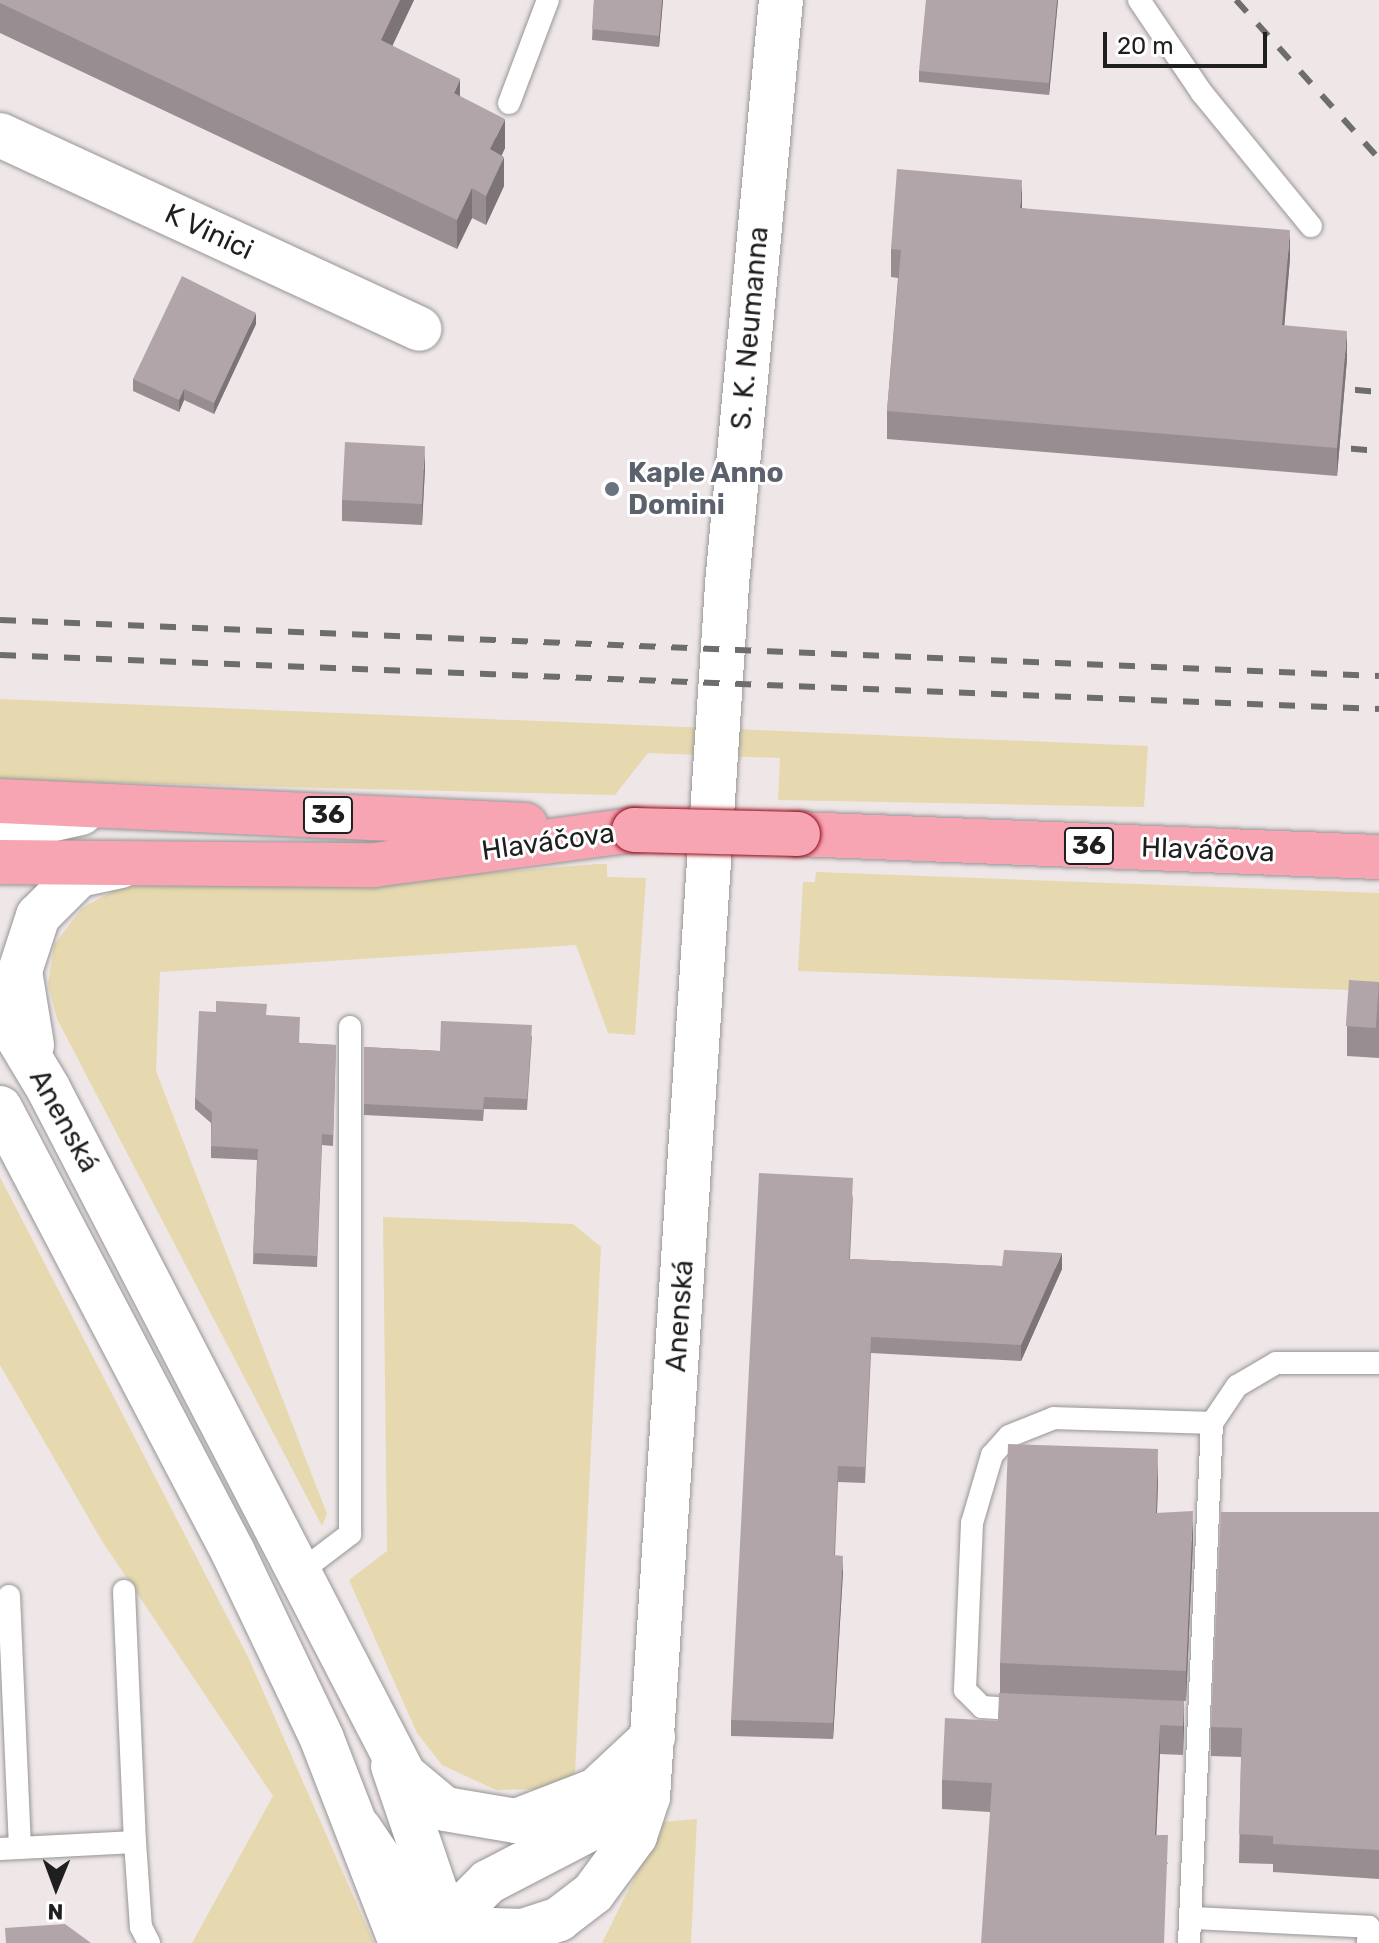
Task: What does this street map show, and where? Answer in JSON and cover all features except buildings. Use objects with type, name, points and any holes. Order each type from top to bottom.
[{"type":"main road","name":"Hlaváčova","points":[[8,812],[123,805],[634,830],[1379,857]]},
{"type":"main road","name":"Hlaváčova","points":[[0,862],[121,866],[374,865],[634,830]]},
{"type":"street","name":"S. K. Neumanna","points":[[708,895],[727,584],[781,0]]},
{"type":"street","name":"K Vinici","points":[[0,135],[419,329]]},
{"type":"street","points":[[48,1088],[22,1010],[25,950],[38,916],[62,888],[92,869],[121,866]]},
{"type":"street","name":"Anenská","points":[[570,1943],[593,1893],[643,1817],[653,1737],[708,895]]},
{"type":"street","name":"Anenská","points":[[0,1008],[48,1088],[300,1572],[387,1748],[411,1782],[445,1809],[516,1821],[596,1790],[653,1737]]},
{"type":"street","name":"Anenská","points":[[0,1108],[233,1552],[359,1828],[401,1943]]},
{"type":"street","name":"Anenská","points":[[442,1936],[506,1870],[603,1818],[653,1737]]},
{"type":"street","name":"Anenská","points":[[387,1748],[442,1936]]},
{"type":"street","name":"Anenská","points":[[359,1828],[392,1877],[442,1936]]},
{"type":"street","name":"Anenská","points":[[442,1936],[523,1931],[559,1919],[593,1893]]},
{"type":"lane","points":[[509,103],[548,0]]},
{"type":"lane","points":[[1139,0],[1202,93],[1311,226]]},
{"type":"lane","points":[[300,1572],[350,1534],[350,1027]]},
{"type":"lane","points":[[1189,1943],[1194,1918],[1212,1423],[1237,1386],[1276,1363],[1377,1357]]},
{"type":"lane","points":[[1045,1711],[982,1707],[965,1690],[974,1509],[992,1455],[1009,1436],[1054,1418],[1212,1423]]},
{"type":"lane","points":[[124,1591],[141,1927],[149,1943]]},
{"type":"lane","points":[[9,1596],[10,1847],[135,1842]]},
{"type":"lane","points":[[1169,1715],[1200,1716]]},
{"type":"lane","points":[[1194,1918],[1369,1927],[1368,1943]]},
{"type":"shaded area","points":[[0,699],[1148,746],[1144,807],[778,800],[780,758],[648,753],[615,795],[0,780]]},
{"type":"shaded area","points":[[607,864],[607,877],[646,878],[635,1035],[608,1033],[576,945],[160,972],[156,1071],[327,1514],[322,1526],[57,1019],[48,984],[54,945],[82,908],[122,886],[310,886]]},
{"type":"shaded area","points":[[816,872],[1379,893],[1379,991],[798,971],[803,882],[815,882]]},
{"type":"shaded area","points":[[0,1177],[248,1657],[374,1943],[192,1943],[273,1796],[102,1541],[0,1365]]},
{"type":"shaded area","points":[[383,1217],[573,1224],[601,1247],[575,1774],[540,1789],[496,1790],[442,1765],[417,1733],[349,1580],[387,1551]]},
{"type":"shaded area","points":[[697,1819],[691,1943],[602,1943],[662,1822]]},
{"type":"railway","points":[[1236,0],[1379,159]]},
{"type":"railway","points":[[1323,387],[1379,392]]},
{"type":"railway","points":[[1319,446],[1379,451]]},
{"type":"railway","points":[[0,620],[1379,676]]},
{"type":"railway","points":[[0,655],[1379,709]]},
{"type":"place","name":"Kaple Anno Domini","points":[[612,489]]}]
